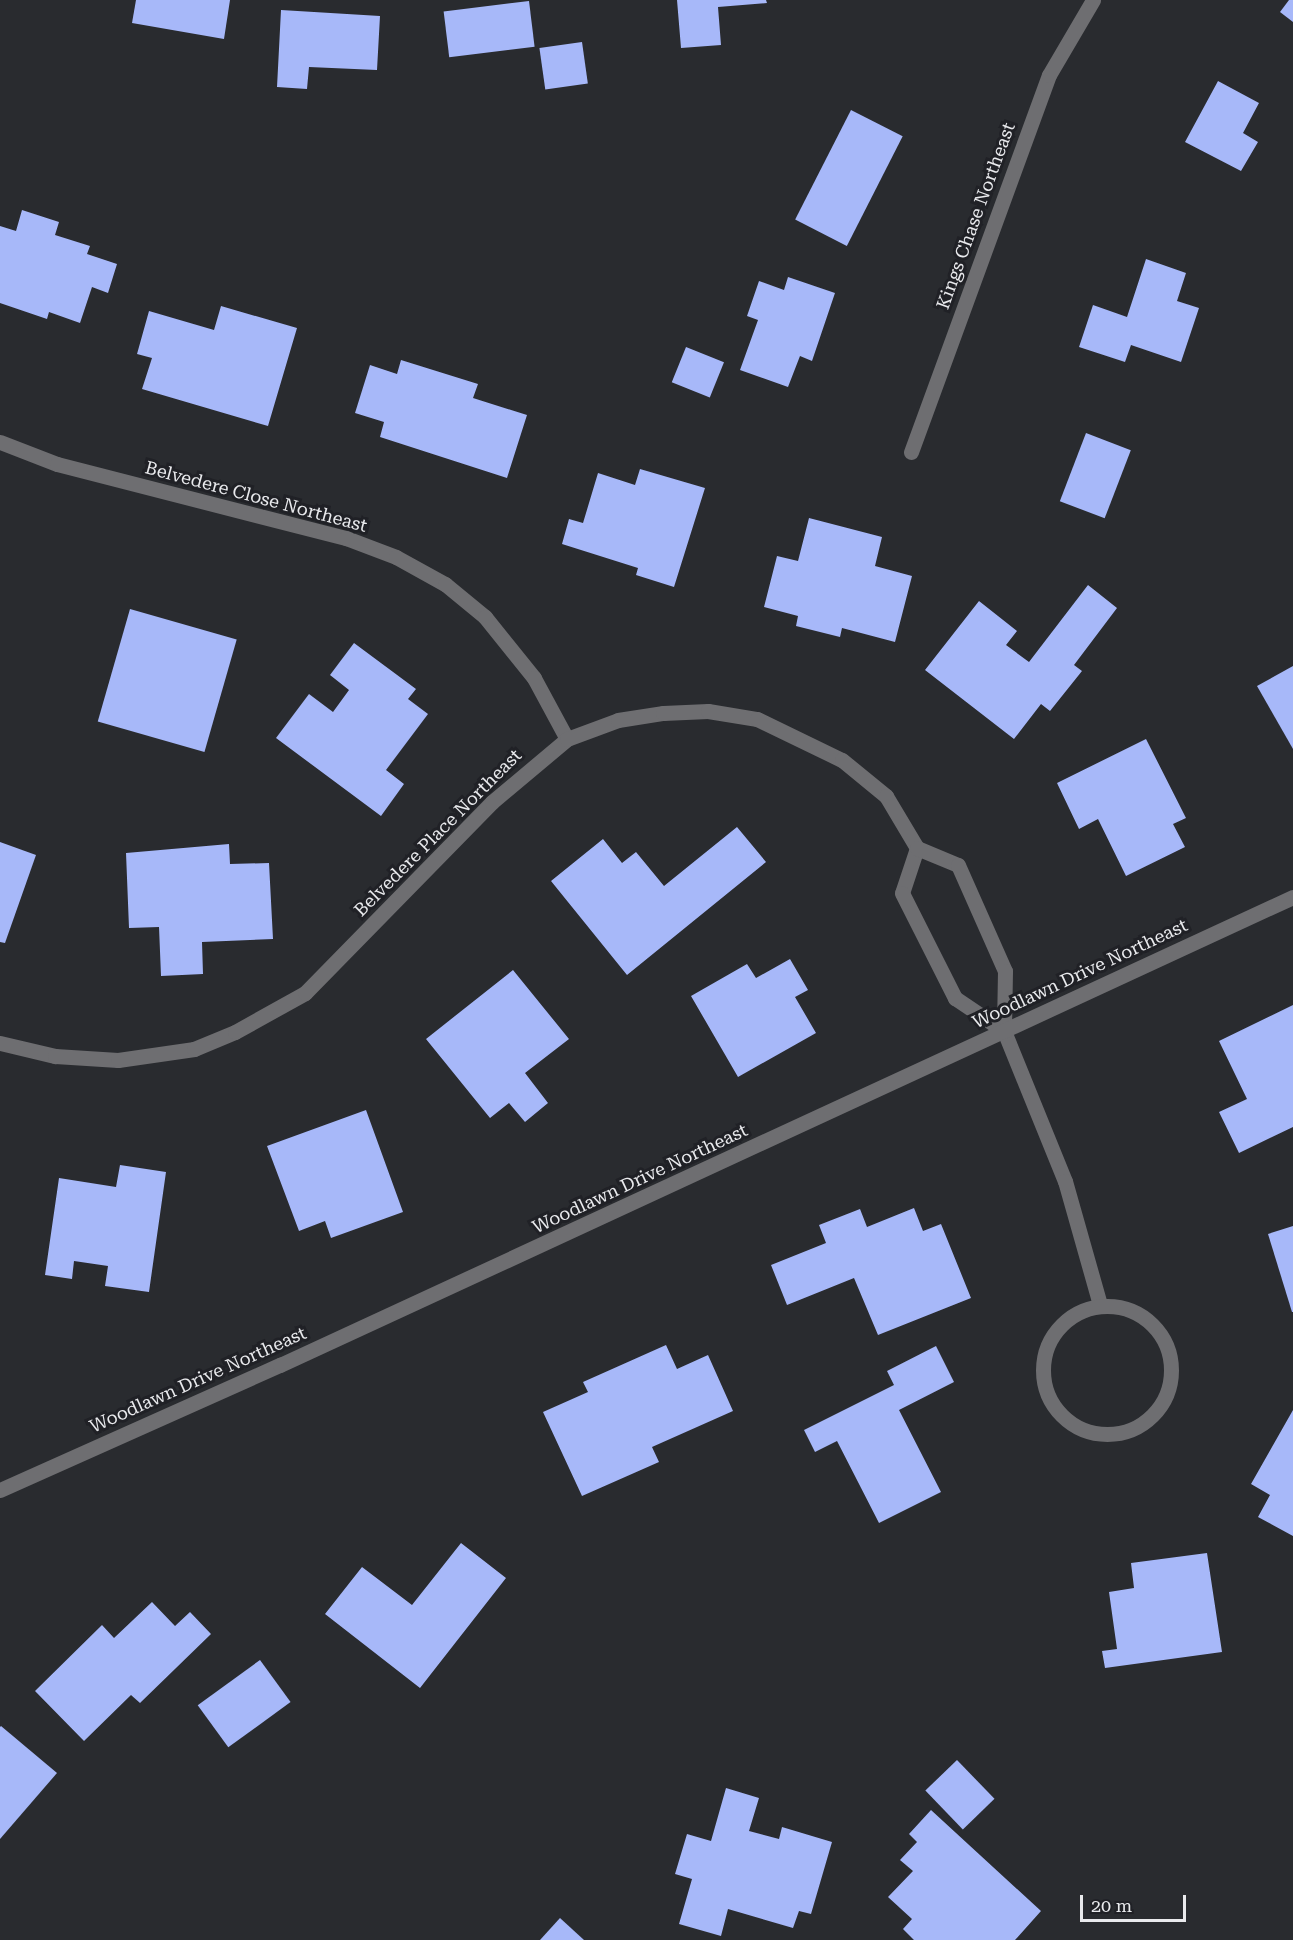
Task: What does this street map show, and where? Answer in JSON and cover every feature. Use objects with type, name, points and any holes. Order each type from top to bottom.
[{"type":"street","name":"Kings Chase Northeast","points":[[911,452],[1049,75],[1093,0]]},
{"type":"street","name":"Belvedere Close Northeast","points":[[0,442],[67,467],[346,538],[396,557],[445,584],[493,626],[534,678],[567,739]]},
{"type":"street","name":"Belvedere Place Northeast","points":[[0,1043],[55,1056],[157,1057],[194,1049],[268,1015],[305,993],[344,957],[492,802],[567,739],[618,720],[663,713],[708,711],[757,719],[842,760],[886,796],[917,848]]},
{"type":"street","points":[[1004,1031],[955,999],[902,893],[917,848],[958,865],[1005,971],[1004,1031],[1065,1181],[1100,1305]]},
{"type":"street","name":"Woodlawn Drive Northeast","points":[[0,1490],[290,1361],[1293,897]]},
{"type":"street","points":[[1100,1305],[1131,1310],[1148,1322],[1156,1328],[1170,1356],[1170,1388],[1154,1415],[1129,1432],[1097,1435],[1068,1424],[1048,1399],[1041,1369],[1050,1339],[1070,1316],[1100,1305]]},
{"type":"building","points":[[136,0],[230,0],[224,39],[132,23]]},
{"type":"building","points":[[677,0],[766,0],[767,3],[718,7],[721,45],[681,48]]},
{"type":"building","points":[[1289,0],[1293,0],[1293,22],[1280,12]]},
{"type":"building","points":[[529,1],[535,47],[449,57],[444,11]]},
{"type":"building","points":[[281,10],[380,16],[377,70],[309,67],[307,89],[277,87]]},
{"type":"building","points":[[582,42],[588,84],[545,90],[539,48]]},
{"type":"building","points":[[1218,81],[1259,103],[1243,133],[1258,142],[1241,171],[1185,142]]},
{"type":"building","points":[[851,110],[903,136],[847,246],[795,220]]},
{"type":"building","points":[[22,210],[59,222],[55,235],[90,246],[87,254],[117,264],[108,293],[92,287],[80,323],[49,312],[47,319],[0,303],[0,226],[16,231]]},
{"type":"building","points":[[1146,259],[1186,273],[1177,301],[1199,308],[1181,362],[1131,345],[1125,362],[1079,347],[1093,305],[1127,317]]},
{"type":"building","points":[[788,277],[835,293],[812,361],[800,356],[788,387],[740,370],[758,320],[747,316],[759,281],[784,290]]},
{"type":"building","points":[[221,306],[297,328],[268,426],[142,389],[152,358],[137,354],[149,311],[214,330]]},
{"type":"building","points":[[686,347],[724,362],[710,398],[672,382]]},
{"type":"building","points":[[401,360],[478,384],[473,398],[527,415],[507,478],[380,437],[384,422],[355,413],[370,365],[397,374]]},
{"type":"building","points":[[1086,433],[1131,450],[1105,518],[1060,501]]},
{"type":"building","points":[[640,469],[705,488],[674,587],[636,575],[638,568],[562,544],[569,519],[583,523],[598,473],[635,485]]},
{"type":"building","points":[[809,518],[882,537],[875,566],[912,576],[895,642],[842,628],[840,637],[796,626],[798,616],[764,607],[777,556],[798,561]]},
{"type":"building","points":[[1088,585],[1117,608],[1074,665],[1082,671],[1050,711],[1041,704],[1014,739],[925,670],[979,601],[1017,631],[1006,645],[1029,662]]},
{"type":"building","points":[[130,609],[237,640],[204,752],[98,721]]},
{"type":"building","points":[[354,643],[416,689],[408,699],[428,714],[386,770],[404,784],[381,816],[276,738],[309,694],[333,712],[349,690],[330,675]]},
{"type":"building","points":[[1293,666],[1293,749],[1257,686]]},
{"type":"building","points":[[1146,739],[1186,818],[1173,824],[1185,847],[1126,876],[1098,819],[1079,829],[1057,783]]},
{"type":"building","points":[[737,827],[766,862],[627,975],[551,881],[603,839],[622,863],[636,852],[664,886]]},
{"type":"building","points":[[0,842],[36,855],[5,943],[0,942]]},
{"type":"building","points":[[229,844],[230,864],[269,863],[273,939],[202,942],[203,974],[161,976],[159,927],[129,928],[126,853]]},
{"type":"building","points":[[790,959],[808,990],[795,997],[816,1033],[738,1077],[691,996],[747,964],[756,978]]},
{"type":"building","points":[[513,970],[569,1039],[525,1073],[548,1103],[525,1122],[509,1103],[490,1118],[426,1039]]},
{"type":"building","points":[[1293,1005],[1293,1127],[1239,1153],[1219,1112],[1247,1099],[1219,1041]]},
{"type":"building","points":[[366,1110],[403,1212],[331,1238],[325,1221],[299,1231],[267,1146]]},
{"type":"building","points":[[120,1165],[166,1172],[149,1292],[105,1286],[108,1266],[74,1261],[72,1279],[45,1275],[59,1178],[116,1187]]},
{"type":"building","points":[[914,1208],[923,1231],[941,1224],[971,1298],[878,1335],[854,1278],[787,1305],[771,1265],[826,1243],[819,1225],[860,1209],[867,1227]]},
{"type":"building","points":[[1293,1226],[1293,1312],[1292,1312],[1268,1234]]},
{"type":"building","points":[[666,1345],[677,1369],[708,1355],[733,1411],[652,1447],[659,1462],[582,1496],[543,1412],[588,1392],[583,1382]]},
{"type":"building","points":[[936,1346],[954,1382],[899,1410],[941,1492],[879,1523],[837,1441],[815,1452],[804,1430],[894,1385],[887,1371]]},
{"type":"building","points":[[1293,1410],[1293,1536],[1258,1517],[1270,1495],[1251,1484]]},
{"type":"building","points":[[461,1543],[506,1578],[420,1688],[325,1614],[362,1567],[412,1605]]},
{"type":"building","points":[[1207,1553],[1222,1652],[1105,1668],[1102,1651],[1117,1649],[1109,1592],[1134,1588],[1131,1563]]},
{"type":"building","points":[[152,1602],[175,1626],[190,1612],[211,1634],[140,1703],[131,1695],[84,1741],[35,1691],[102,1625],[114,1638]]},
{"type":"building","points":[[260,1660],[291,1702],[228,1747],[198,1705]]},
{"type":"building","points":[[0,1727],[57,1773],[0,1839]]},
{"type":"building","points":[[957,1760],[995,1799],[963,1829],[925,1791]]},
{"type":"building","points":[[726,1788],[759,1798],[749,1831],[779,1839],[782,1827],[832,1842],[811,1914],[799,1911],[793,1928],[728,1909],[721,1936],[679,1924],[692,1879],[675,1874],[687,1834],[711,1841]]},
{"type":"building","points":[[931,1810],[1041,1911],[1015,1940],[914,1940],[903,1929],[912,1919],[888,1897],[913,1871],[900,1860],[917,1842],[909,1834]]},
{"type":"building","points":[[560,1918],[584,1940],[540,1940]]}]
